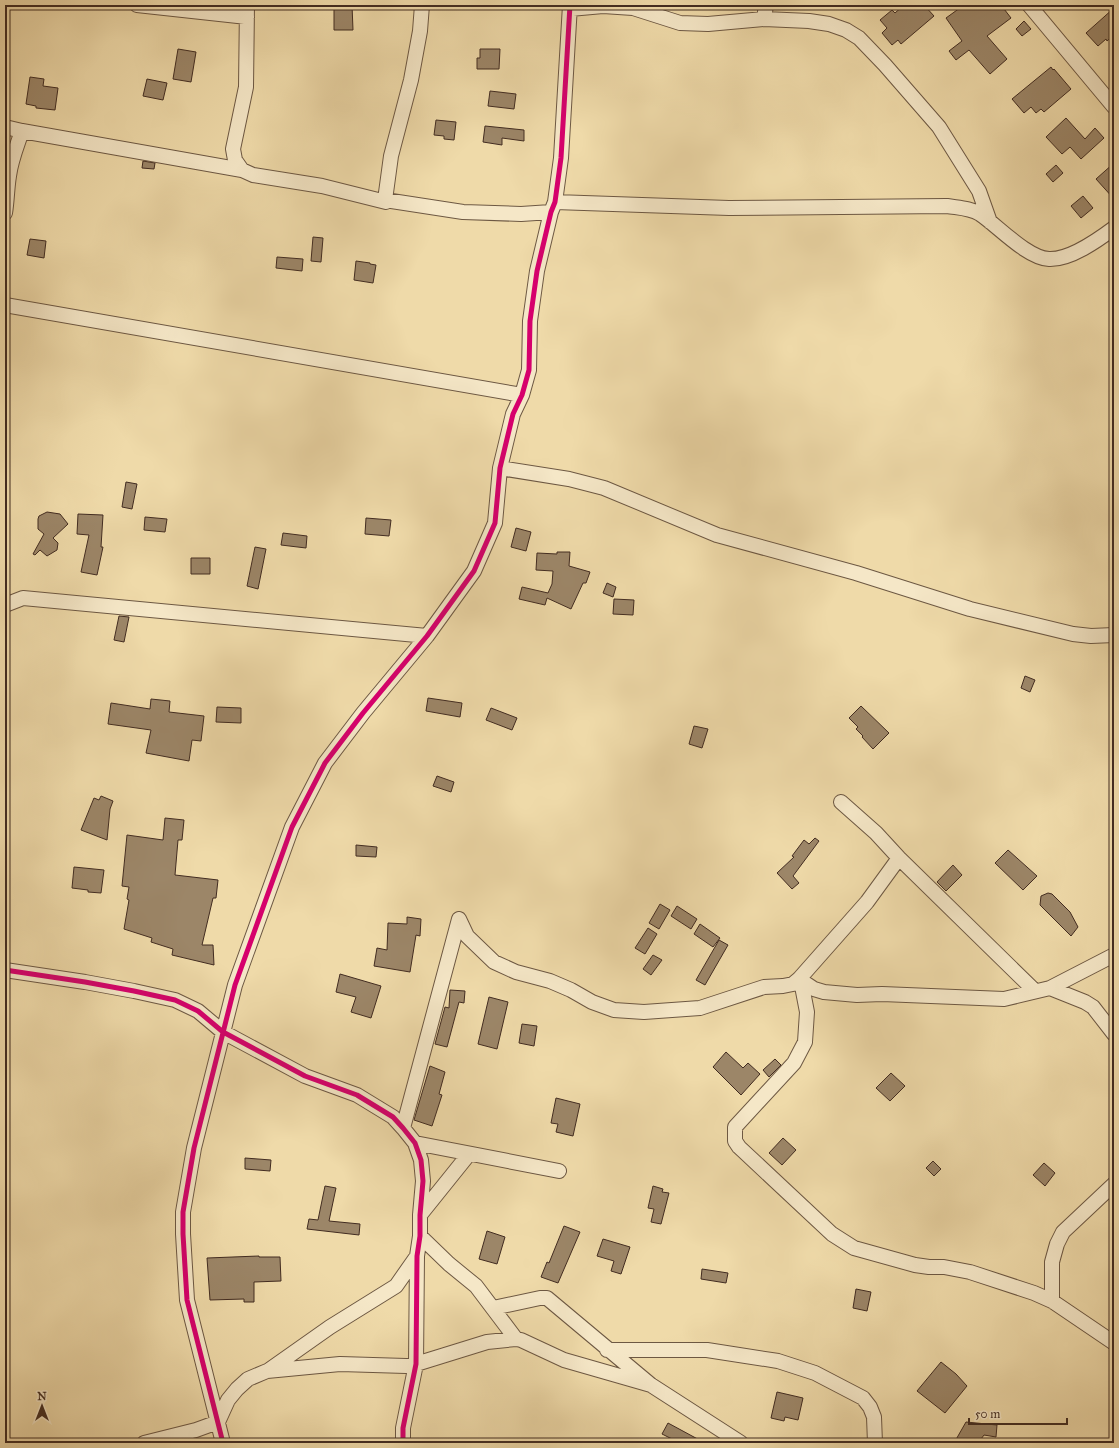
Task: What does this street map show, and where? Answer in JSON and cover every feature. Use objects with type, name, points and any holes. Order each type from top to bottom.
[{"type":"street","points":[[137,5],[247,11],[246,87],[233,149],[235,160],[242,170]]},
{"type":"street","points":[[385,200],[391,156],[412,80],[420,31],[422,5]]},
{"type":"street","points":[[764,19],[766,5]]},
{"type":"street","points":[[1029,5],[1114,107]]},
{"type":"street","points":[[223,1443],[188,1300],[183,1234],[184,1212],[194,1148],[235,985],[292,827],[324,763],[363,712],[426,636],[474,571],[495,523],[500,468],[514,414],[522,395],[529,370],[530,321],[537,271],[553,207],[561,158],[570,7],[603,6],[633,8],[680,23],[708,24],[764,19],[809,21],[829,24],[846,30],[859,38],[939,127],[979,191],[990,222]]},
{"type":"street","points":[[5,127],[242,170],[253,175],[322,186],[386,202],[385,200],[463,212],[521,214],[553,207],[729,208],[947,206],[968,209],[980,214],[1033,254],[1047,259],[1056,259],[1070,254],[1098,240],[1114,228]]},
{"type":"street","points":[[5,213],[8,198],[9,176],[14,154],[22,131]]},
{"type":"street","points":[[5,305],[522,395]]},
{"type":"street","points":[[500,468],[568,479],[604,488],[717,535],[856,573],[970,609],[1073,634],[1091,636],[1114,635]]},
{"type":"street","points":[[5,605],[24,598],[426,636]]},
{"type":"street","points":[[841,802],[876,832],[899,858],[1035,991]]},
{"type":"street","points":[[403,1128],[459,919],[467,936],[494,962],[516,972],[550,980],[592,1002],[614,1010],[644,1012],[700,1008],[764,987],[783,986],[800,980],[867,902],[899,858]]},
{"type":"street","points":[[800,980],[814,989],[824,992],[857,995],[1004,999],[1050,988],[1114,955]]},
{"type":"street","points":[[5,970],[85,982],[175,1000],[198,1011],[223,1032],[305,1076],[357,1095],[393,1117],[403,1128],[415,1143],[421,1160],[423,1181],[420,1236],[417,1256],[416,1364],[403,1428],[403,1443]]},
{"type":"street","points":[[800,980],[807,1012],[805,1042],[794,1063],[735,1127],[735,1141],[739,1147],[832,1234],[854,1248],[915,1265],[944,1267],[970,1272],[1034,1293],[1052,1301],[1114,1343]]},
{"type":"street","points":[[1050,988],[1093,1006],[1114,1034]]},
{"type":"street","points":[[415,1143],[559,1171]]},
{"type":"street","points":[[420,1215],[469,1154]]},
{"type":"street","points":[[1052,1301],[1052,1262],[1057,1244],[1063,1232],[1114,1184]]},
{"type":"street","points":[[420,1236],[449,1264],[476,1286],[516,1339]]},
{"type":"street","points":[[144,1443],[196,1430],[218,1422],[228,1400],[248,1379],[267,1371],[330,1327],[396,1286],[417,1256]]},
{"type":"street","points":[[493,1308],[546,1298],[651,1385],[741,1443]]},
{"type":"street","points":[[267,1371],[340,1364],[406,1366],[487,1342],[516,1339],[528,1342],[564,1360],[651,1385]]},
{"type":"street","points":[[607,1350],[707,1350],[778,1361],[815,1373],[863,1398],[870,1407],[874,1417],[875,1443]]},
{"type":"building","points":[[334,5],[352,5],[353,30],[334,30]]},
{"type":"building","points":[[904,5],[924,5],[934,16],[901,44],[898,40],[892,45],[882,33],[887,28],[880,20],[892,10],[895,13]]},
{"type":"building","points":[[964,5],[1001,5],[1011,18],[987,36],[1007,59],[990,74],[969,50],[956,60],[949,51],[962,41],[946,18]]},
{"type":"building","points":[[1114,8],[1114,35],[1107,41],[1106,39],[1098,46],[1086,33]]},
{"type":"building","points":[[1024,21],[1031,29],[1022,36],[1016,29]]},
{"type":"building","points":[[178,49],[196,52],[191,82],[173,79]]},
{"type":"building","points":[[480,49],[500,49],[499,69],[477,69],[477,58],[480,58]]},
{"type":"building","points":[[1051,67],[1071,89],[1044,112],[1041,109],[1036,113],[1031,107],[1024,113],[1012,99]]},
{"type":"building","points":[[30,77],[44,79],[43,86],[58,88],[55,110],[36,108],[36,106],[26,104]]},
{"type":"building","points":[[147,79],[167,83],[163,100],[143,96]]},
{"type":"building","points":[[490,91],[516,94],[514,109],[488,106]]},
{"type":"building","points":[[1066,118],[1085,139],[1095,128],[1104,138],[1081,159],[1070,147],[1062,154],[1046,137]]},
{"type":"building","points":[[436,120],[456,122],[454,140],[444,139],[444,136],[434,135]]},
{"type":"building","points":[[485,126],[524,130],[524,141],[502,138],[502,145],[483,142]]},
{"type":"building","points":[[143,161],[155,163],[154,169],[142,168]]},
{"type":"building","points":[[1114,163],[1114,199],[1096,179]]},
{"type":"building","points":[[1056,165],[1063,173],[1053,182],[1046,174]]},
{"type":"building","points":[[1083,196],[1093,208],[1081,218],[1071,206]]},
{"type":"building","points":[[313,237],[323,238],[321,262],[311,261]]},
{"type":"building","points":[[30,239],[46,241],[44,258],[27,255]]},
{"type":"building","points":[[277,257],[303,259],[302,271],[276,268]]},
{"type":"building","points":[[356,261],[376,265],[373,283],[354,280]]},
{"type":"building","points":[[126,482],[137,484],[132,509],[122,507]]},
{"type":"building","points":[[47,512],[60,514],[68,524],[53,538],[58,543],[57,550],[47,556],[40,550],[35,555],[33,554],[44,534],[38,529],[38,519],[39,516]]},
{"type":"building","points":[[78,514],[103,515],[101,547],[103,547],[97,575],[81,572],[89,535],[77,534]]},
{"type":"building","points":[[145,517],[167,519],[165,532],[144,530]]},
{"type":"building","points":[[366,518],[391,520],[389,536],[365,534]]},
{"type":"building","points":[[516,528],[531,532],[526,551],[511,547]]},
{"type":"building","points":[[283,533],[307,536],[306,548],[281,545]]},
{"type":"building","points":[[255,547],[266,549],[258,589],[247,586]]},
{"type":"building","points":[[557,552],[570,552],[569,566],[590,572],[586,583],[583,583],[571,609],[547,598],[545,605],[519,599],[522,587],[548,593],[552,584],[553,571],[536,570],[537,553],[557,554]]},
{"type":"building","points":[[191,558],[210,558],[210,574],[191,574]]},
{"type":"building","points":[[607,583],[616,587],[613,597],[603,593]]},
{"type":"building","points":[[614,599],[634,600],[633,615],[613,614]]},
{"type":"building","points":[[119,616],[129,617],[124,642],[114,640]]},
{"type":"building","points":[[1025,676],[1035,680],[1030,692],[1021,688]]},
{"type":"building","points":[[428,698],[462,703],[460,717],[426,711]]},
{"type":"building","points":[[151,699],[170,701],[169,712],[204,716],[201,741],[192,740],[189,761],[146,753],[151,730],[108,724],[111,703],[150,709]]},
{"type":"building","points":[[861,706],[889,733],[873,749],[856,729],[858,727],[849,718]]},
{"type":"building","points":[[217,707],[241,708],[241,723],[216,722]]},
{"type":"building","points":[[491,708],[517,718],[512,730],[486,720]]},
{"type":"building","points":[[694,726],[708,729],[702,748],[689,744]]},
{"type":"building","points":[[437,776],[454,782],[451,792],[433,786]]},
{"type":"building","points":[[101,796],[113,801],[110,809],[107,840],[81,830],[94,798],[99,800]]},
{"type":"building","points":[[165,818],[184,820],[182,840],[178,840],[175,875],[218,880],[216,898],[213,898],[202,945],[213,945],[214,965],[172,955],[173,949],[151,942],[152,938],[124,929],[129,900],[127,899],[129,887],[122,886],[127,835],[163,840]]},
{"type":"building","points":[[815,838],[819,841],[793,876],[799,883],[792,889],[777,873],[794,857],[792,856],[804,840],[809,844]]},
{"type":"building","points":[[356,845],[377,847],[376,857],[356,856]]},
{"type":"building","points":[[1008,850],[1037,876],[1023,890],[995,863]]},
{"type":"building","points":[[953,865],[962,875],[946,891],[937,882]]},
{"type":"building","points":[[74,867],[104,870],[101,893],[88,892],[88,890],[72,888]]},
{"type":"building","points":[[1048,893],[1052,894],[1070,912],[1078,927],[1071,936],[1040,905],[1041,896]]},
{"type":"building","points":[[660,904],[670,910],[659,929],[649,923]]},
{"type":"building","points":[[677,906],[697,919],[691,929],[671,916]]},
{"type":"building","points":[[407,917],[421,919],[420,936],[416,935],[410,972],[374,966],[377,948],[387,950],[388,923],[407,924]]},
{"type":"building","points":[[700,924],[720,938],[713,947],[694,934]]},
{"type":"building","points":[[648,928],[657,934],[645,954],[635,948]]},
{"type":"building","points":[[719,940],[728,945],[705,985],[696,980]]},
{"type":"building","points":[[653,955],[662,960],[651,975],[643,969]]},
{"type":"building","points":[[340,974],[381,986],[371,1018],[351,1012],[356,997],[336,992]]},
{"type":"building","points":[[450,990],[465,991],[464,1003],[459,1002],[447,1047],[435,1044],[445,1007],[449,1008]]},
{"type":"building","points":[[489,997],[508,1002],[497,1049],[478,1044]]},
{"type":"building","points":[[522,1024],[537,1026],[534,1046],[519,1043]]},
{"type":"building","points":[[726,1052],[743,1068],[748,1063],[760,1074],[741,1095],[713,1067]]},
{"type":"building","points":[[775,1059],[781,1065],[769,1077],[763,1070]]},
{"type":"building","points":[[430,1066],[445,1072],[439,1094],[442,1095],[432,1126],[414,1120]]},
{"type":"building","points":[[891,1073],[905,1086],[890,1101],[876,1088]]},
{"type":"building","points":[[556,1098],[580,1104],[573,1136],[556,1132],[558,1124],[551,1123]]},
{"type":"building","points":[[783,1138],[796,1150],[782,1165],[769,1153]]},
{"type":"building","points":[[245,1158],[271,1160],[270,1171],[245,1169]]},
{"type":"building","points":[[933,1161],[941,1169],[934,1176],[926,1168]]},
{"type":"building","points":[[1044,1163],[1055,1173],[1045,1186],[1033,1175]]},
{"type":"building","points":[[325,1186],[336,1188],[329,1221],[360,1224],[359,1235],[307,1229],[309,1219],[318,1220]]},
{"type":"building","points":[[653,1186],[663,1189],[662,1192],[669,1193],[661,1224],[651,1222],[654,1209],[648,1208]]},
{"type":"building","points":[[564,1226],[580,1232],[558,1283],[541,1277],[547,1262],[549,1263]]},
{"type":"building","points":[[487,1231],[505,1237],[497,1264],[479,1259]]},
{"type":"building","points":[[603,1239],[630,1247],[621,1274],[611,1271],[614,1261],[597,1256]]},
{"type":"building","points":[[259,1256],[280,1257],[281,1281],[254,1282],[254,1302],[244,1302],[244,1299],[210,1300],[207,1258]]},
{"type":"building","points":[[702,1269],[728,1273],[726,1283],[701,1279]]},
{"type":"building","points":[[856,1289],[871,1292],[867,1311],[853,1308]]},
{"type":"building","points":[[941,1362],[956,1374],[967,1386],[945,1413],[917,1391]]},
{"type":"building","points":[[777,1392],[803,1398],[798,1420],[785,1417],[784,1421],[771,1418]]},
{"type":"building","points":[[966,1422],[997,1425],[996,1437],[984,1435],[978,1443],[954,1443]]},
{"type":"building","points":[[668,1423],[705,1443],[680,1443],[662,1434]]},
{"type":"cycle path","points":[[223,1443],[187,1300],[183,1212],[194,1148],[235,985],[292,827],[325,763],[363,713],[427,636],[474,571],[495,523],[500,468],[513,414],[522,395],[529,370],[530,321],[537,271],[551,212],[555,202],[561,158],[570,5]]},
{"type":"cycle path","points":[[5,970],[85,982],[175,1000],[198,1011],[223,1032],[305,1076],[357,1095],[393,1117],[403,1128],[415,1143],[421,1160],[423,1181],[420,1236],[417,1256],[416,1364],[403,1428],[403,1443]]}]
